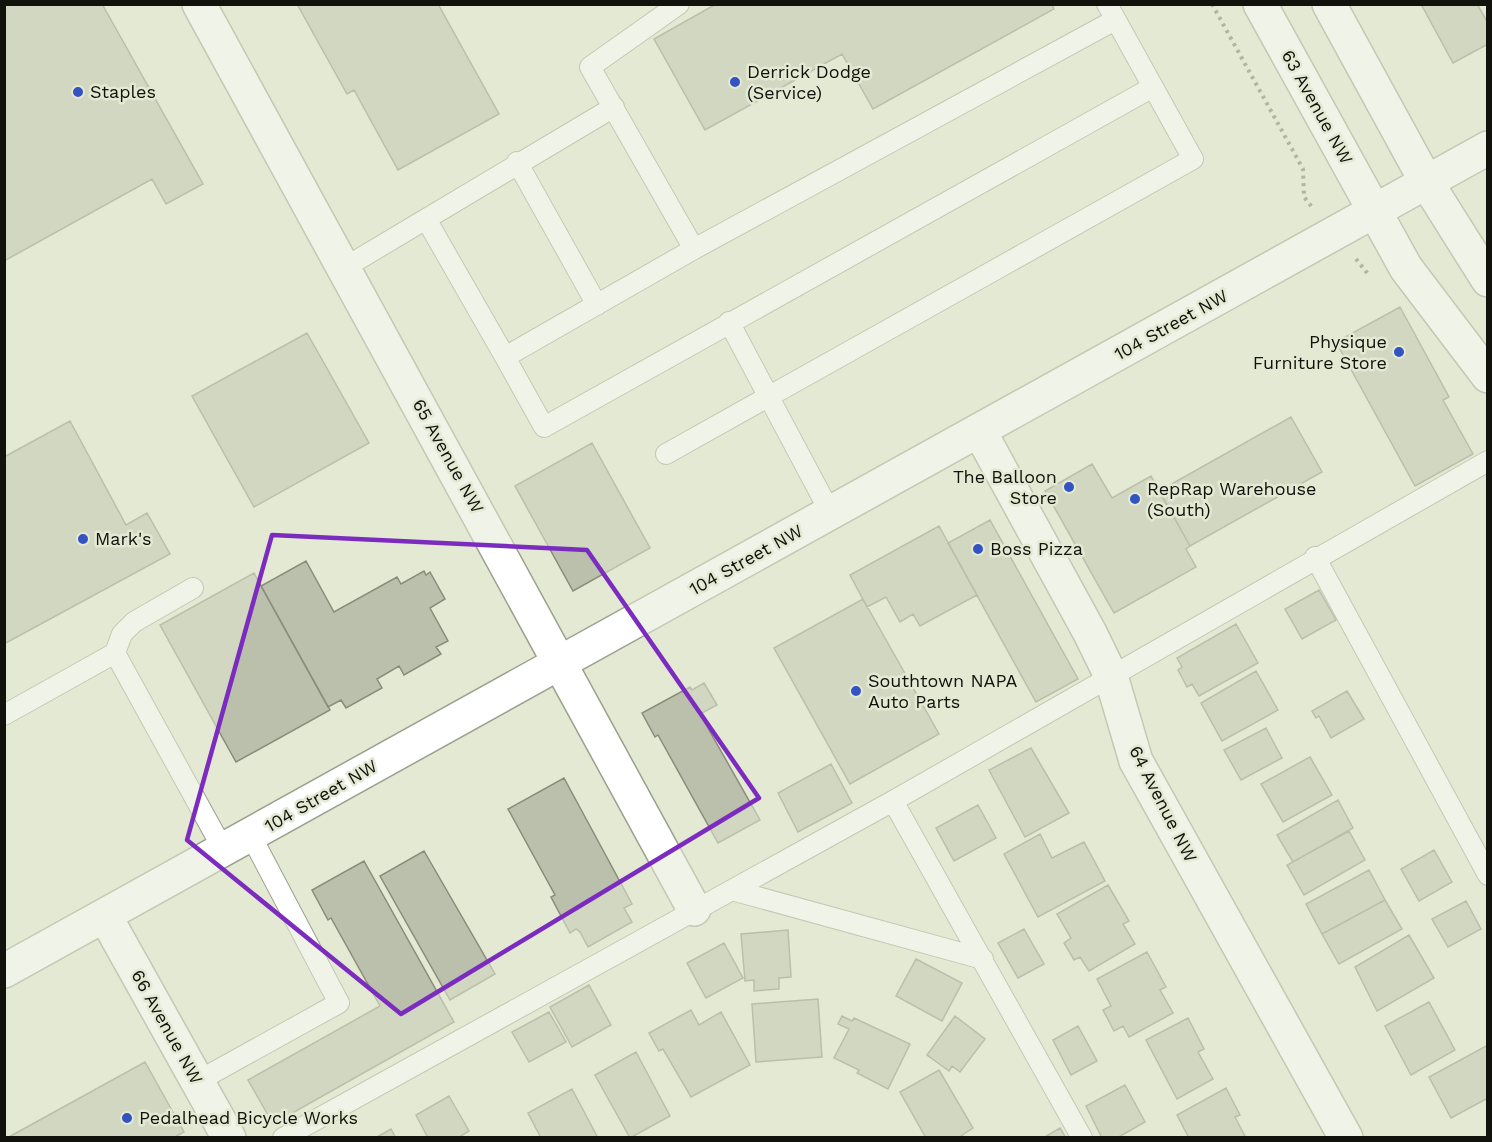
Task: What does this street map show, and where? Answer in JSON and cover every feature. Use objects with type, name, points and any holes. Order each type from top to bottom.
[{"type":"main road","name":"65 Avenue NW","points":[[199,4],[694,909]]},
{"type":"main road","name":"63 Avenue NW","points":[[1260,4],[1406,268],[1488,376]]},
{"type":"main road","points":[[1329,4],[1427,183],[1488,280]]},
{"type":"main road","name":"104 Street NW","points":[[4,971],[238,844],[560,661],[980,432],[1488,148]]},
{"type":"main road","name":"64 Avenue NW","points":[[980,432],[1090,633],[1111,676],[1136,761],[1346,1137]]},
{"type":"main road","name":"66 Avenue NW","points":[[105,916],[230,1137]]},
{"type":"lane","points":[[679,4],[590,67],[694,249]]},
{"type":"lane","points":[[505,357],[1111,12],[1193,159],[666,454]]},
{"type":"lane","points":[[426,219],[544,427],[1153,87]]},
{"type":"lane","points":[[344,268],[517,162],[614,107]]},
{"type":"lane","points":[[517,162],[597,305]]},
{"type":"lane","points":[[729,322],[831,513]]},
{"type":"lane","points":[[283,1137],[893,801],[1315,557],[1488,461]]},
{"type":"lane","points":[[1315,557],[1488,875]]},
{"type":"lane","points":[[4,716],[115,653],[122,634],[134,622],[193,588]]},
{"type":"lane","points":[[115,653],[339,1003],[198,1082]]},
{"type":"lane","points":[[893,801],[1082,1137]]},
{"type":"lane","points":[[732,890],[983,959]]},
{"type":"path","points":[[1212,4],[1303,169],[1306,188],[1304,197]]},
{"type":"highlighted area","points":[[272,535],[587,550],[759,798],[401,1014],[187,840]]},
{"type":"building","name":"Staples","points":[[4,4],[102,4],[203,184],[166,204],[152,179],[4,261]]},
{"type":"building","points":[[297,4],[438,4],[499,114],[398,170],[354,90],[347,94]]},
{"type":"building","name":"Derrick Dodge (Service)","points":[[716,4],[1052,4],[1054,9],[873,109],[842,54],[705,130],[654,39]]},
{"type":"building","points":[[1421,4],[1477,4],[1488,23],[1488,44],[1453,63]]},
{"type":"building","points":[[1400,307],[1449,397],[1443,400],[1473,454],[1415,486],[1336,342]]},
{"type":"building","points":[[307,333],[369,443],[254,507],[192,396]]},
{"type":"building","points":[[1291,417],[1322,472],[1190,546],[1159,491]]},
{"type":"building","name":"Mark's","points":[[70,421],[126,525],[147,513],[170,554],[4,644],[4,457]]},
{"type":"building","points":[[592,443],[650,548],[573,591],[515,486]]},
{"type":"building","points":[[1092,464],[1112,498],[1151,476],[1190,546],[1186,549],[1196,567],[1114,613],[1045,491]]},
{"type":"building","points":[[990,520],[1078,679],[1036,702],[948,543]]},
{"type":"building","points":[[939,526],[977,595],[920,626],[913,614],[900,622],[886,597],[867,607],[850,575]]},
{"type":"building","points":[[306,561],[334,612],[397,577],[401,584],[424,571],[426,575],[430,572],[445,599],[430,608],[448,641],[436,647],[441,654],[404,675],[399,666],[377,679],[382,688],[346,708],[341,700],[328,707],[261,586]]},
{"type":"building","points":[[254,573],[330,710],[236,762],[160,625]]},
{"type":"building","points":[[1319,590],[1336,620],[1302,639],[1285,609]]},
{"type":"building","name":"Southtown NAPA Auto Parts","points":[[863,599],[939,734],[850,784],[774,648]]},
{"type":"building","points":[[1236,624],[1258,663],[1199,696],[1192,684],[1187,687],[1178,670],[1182,667],[1177,658]]},
{"type":"building","points":[[1256,671],[1278,710],[1222,741],[1201,703]]},
{"type":"building","points":[[704,683],[717,705],[700,714],[760,820],[718,843],[658,735],[655,737],[642,713],[690,687],[692,690]]},
{"type":"building","points":[[1347,691],[1364,719],[1331,738],[1319,716],[1316,718],[1312,711]]},
{"type":"building","points":[[1266,728],[1282,758],[1241,780],[1224,750]]},
{"type":"building","points":[[1031,748],[1069,813],[1025,837],[989,770]]},
{"type":"building","points":[[1310,757],[1332,795],[1283,822],[1261,784]]},
{"type":"building","points":[[831,764],[852,803],[798,832],[778,793]]},
{"type":"building","points":[[564,778],[632,904],[624,908],[632,922],[588,947],[580,932],[576,929],[570,933],[551,897],[555,895],[508,809]]},
{"type":"building","points":[[1338,800],[1353,828],[1293,862],[1277,835]]},
{"type":"building","points":[[978,805],[996,838],[954,861],[936,828]]},
{"type":"building","points":[[1349,831],[1365,860],[1304,895],[1287,865]]},
{"type":"building","points":[[1040,834],[1052,858],[1084,842],[1105,881],[1038,917],[1004,854]]},
{"type":"building","points":[[1434,850],[1452,882],[1419,901],[1401,869]]},
{"type":"building","points":[[424,851],[495,974],[450,1000],[380,876]]},
{"type":"building","points":[[364,861],[454,1022],[273,1124],[248,1080],[380,1006],[331,918],[328,920],[312,890]]},
{"type":"building","points":[[1369,870],[1385,900],[1322,934],[1306,904]]},
{"type":"building","points":[[1108,885],[1129,921],[1123,924],[1135,944],[1089,971],[1080,957],[1074,960],[1064,943],[1071,938],[1057,914]]},
{"type":"building","points":[[1385,900],[1402,929],[1339,964],[1322,934]]},
{"type":"building","points":[[1466,901],[1481,929],[1448,947],[1432,919]]},
{"type":"building","points":[[1024,929],[1044,964],[1018,978],[998,943]]},
{"type":"building","points":[[788,930],[791,977],[779,978],[779,989],[754,991],[754,980],[745,981],[741,934]]},
{"type":"building","points":[[1409,935],[1434,978],[1377,1011],[1355,967]]},
{"type":"building","points":[[724,943],[743,978],[706,998],[687,963]]},
{"type":"building","points":[[1147,952],[1166,987],[1160,990],[1173,1013],[1129,1037],[1123,1026],[1114,1031],[1103,1010],[1111,1006],[1097,979]]},
{"type":"building","points":[[916,959],[962,983],[942,1021],[896,996]]},
{"type":"building","points":[[589,985],[611,1025],[572,1047],[550,1007]]},
{"type":"building","points":[[818,999],[822,1057],[756,1062],[752,1004]]},
{"type":"building","points":[[1429,1002],[1455,1050],[1411,1075],[1385,1026]]},
{"type":"building","points":[[691,1010],[699,1025],[721,1012],[750,1065],[691,1097],[663,1049],[659,1051],[649,1033]]},
{"type":"building","points":[[549,1012],[566,1042],[529,1062],[512,1032]]},
{"type":"building","points":[[842,1016],[852,1021],[854,1018],[910,1044],[888,1089],[857,1073],[859,1070],[834,1058],[849,1029],[838,1024]]},
{"type":"building","points":[[955,1016],[985,1039],[960,1072],[952,1066],[949,1071],[927,1055]]},
{"type":"building","points":[[1188,1018],[1204,1049],[1198,1052],[1213,1079],[1177,1099],[1146,1040]]},
{"type":"building","points":[[1078,1026],[1097,1061],[1071,1075],[1053,1040]]},
{"type":"building","points":[[1488,1045],[1488,1098],[1451,1118],[1429,1077]]},
{"type":"building","points":[[636,1052],[670,1116],[630,1138],[595,1075]]},
{"type":"building","points":[[145,1062],[184,1132],[173,1138],[7,1138]]},
{"type":"building","points":[[939,1070],[973,1128],[958,1138],[926,1138],[900,1092]]},
{"type":"building","points":[[1125,1085],[1145,1122],[1117,1138],[1102,1138],[1086,1106]]},
{"type":"building","points":[[1226,1088],[1240,1115],[1235,1117],[1246,1138],[1189,1138],[1177,1115]]},
{"type":"building","points":[[572,1089],[598,1138],[541,1138],[528,1113]]},
{"type":"building","points":[[449,1096],[469,1131],[458,1138],[428,1138],[416,1115]]},
{"type":"building","points":[[1060,1128],[1066,1138],[1043,1138]]},
{"type":"building","points":[[391,1129],[396,1138],[375,1138]]},
{"type":"place","name":"Derrick Dodge (Service)","points":[[735,82]]},
{"type":"place","name":"Staples","points":[[78,92]]},
{"type":"place","name":"Physique Furniture Store","points":[[1399,352]]},
{"type":"place","name":"The Balloon Store","points":[[1069,487]]},
{"type":"place","name":"RepRap Warehouse (South)","points":[[1135,499]]},
{"type":"place","name":"Mark's","points":[[83,539]]},
{"type":"place","name":"Boss Pizza","points":[[978,549]]},
{"type":"place","name":"Southtown NAPA Auto Parts","points":[[856,691]]},
{"type":"place","name":"Pedalhead Bicycle Works","points":[[127,1118]]}]
